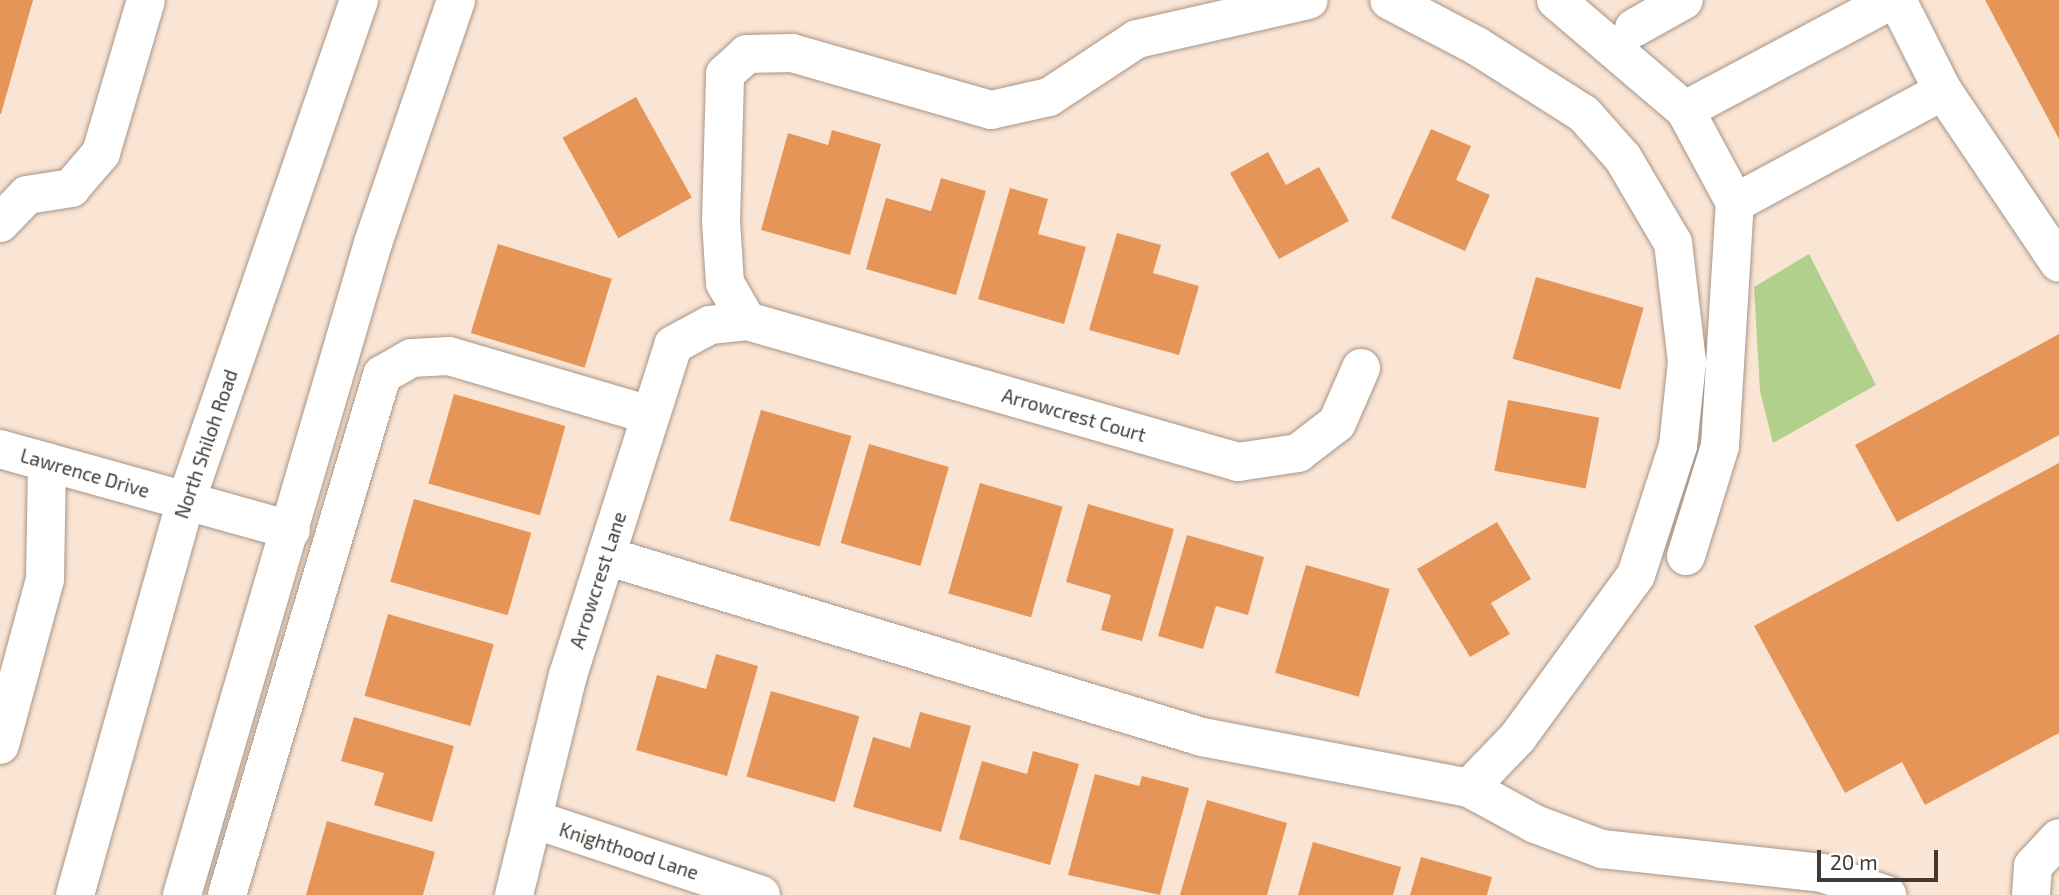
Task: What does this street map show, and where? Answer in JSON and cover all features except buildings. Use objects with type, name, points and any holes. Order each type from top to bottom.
[{"type":"street","points":[[4,212],[27,195],[71,188],[101,153],[146,0]]},
{"type":"street","name":"North Shiloh Road","points":[[75,895],[186,501],[359,0]]},
{"type":"street","points":[[183,895],[373,243],[456,0]]},
{"type":"street","points":[[747,321],[725,283],[721,221],[725,74],[747,54],[792,53],[991,110],[1049,97],[1137,39],[1309,0]]},
{"type":"street","points":[[1389,0],[1477,46],[1584,114],[1623,158],[1672,243],[1687,362],[1678,446],[1636,575],[1518,737],[1469,788]]},
{"type":"street","points":[[1556,0],[1685,110],[1735,202],[1720,446],[1686,556]]},
{"type":"street","points":[[1634,27],[1684,0]]},
{"type":"street","points":[[1685,110],[1894,0],[1943,91],[2059,263]]},
{"type":"street","points":[[1735,202],[1943,91]]},
{"type":"street","name":"Arrowcrest Court","points":[[747,321],[1238,462],[1298,453],[1337,423],[1361,368]]},
{"type":"street","name":"Arrowcrest Lane","points":[[514,895],[536,820],[568,675],[673,345],[710,325],[747,321]]},
{"type":"street","points":[[228,895],[382,376],[412,358],[449,356],[650,415]]},
{"type":"street","name":"Lawrence Drive","points":[[0,449],[291,530]]},
{"type":"street","points":[[0,745],[45,579],[47,462]]},
{"type":"street","points":[[606,556],[1202,737],[1469,788],[1535,824],[1602,849],[1822,873],[1887,895]]},
{"type":"street","name":"Knighthood Lane","points":[[536,820],[761,895]]},
{"type":"street","points":[[2031,895],[2033,866],[2059,838]]},
{"type":"green space","points":[[1809,254],[1876,385],[1773,443],[1760,391],[1754,287]]}]
